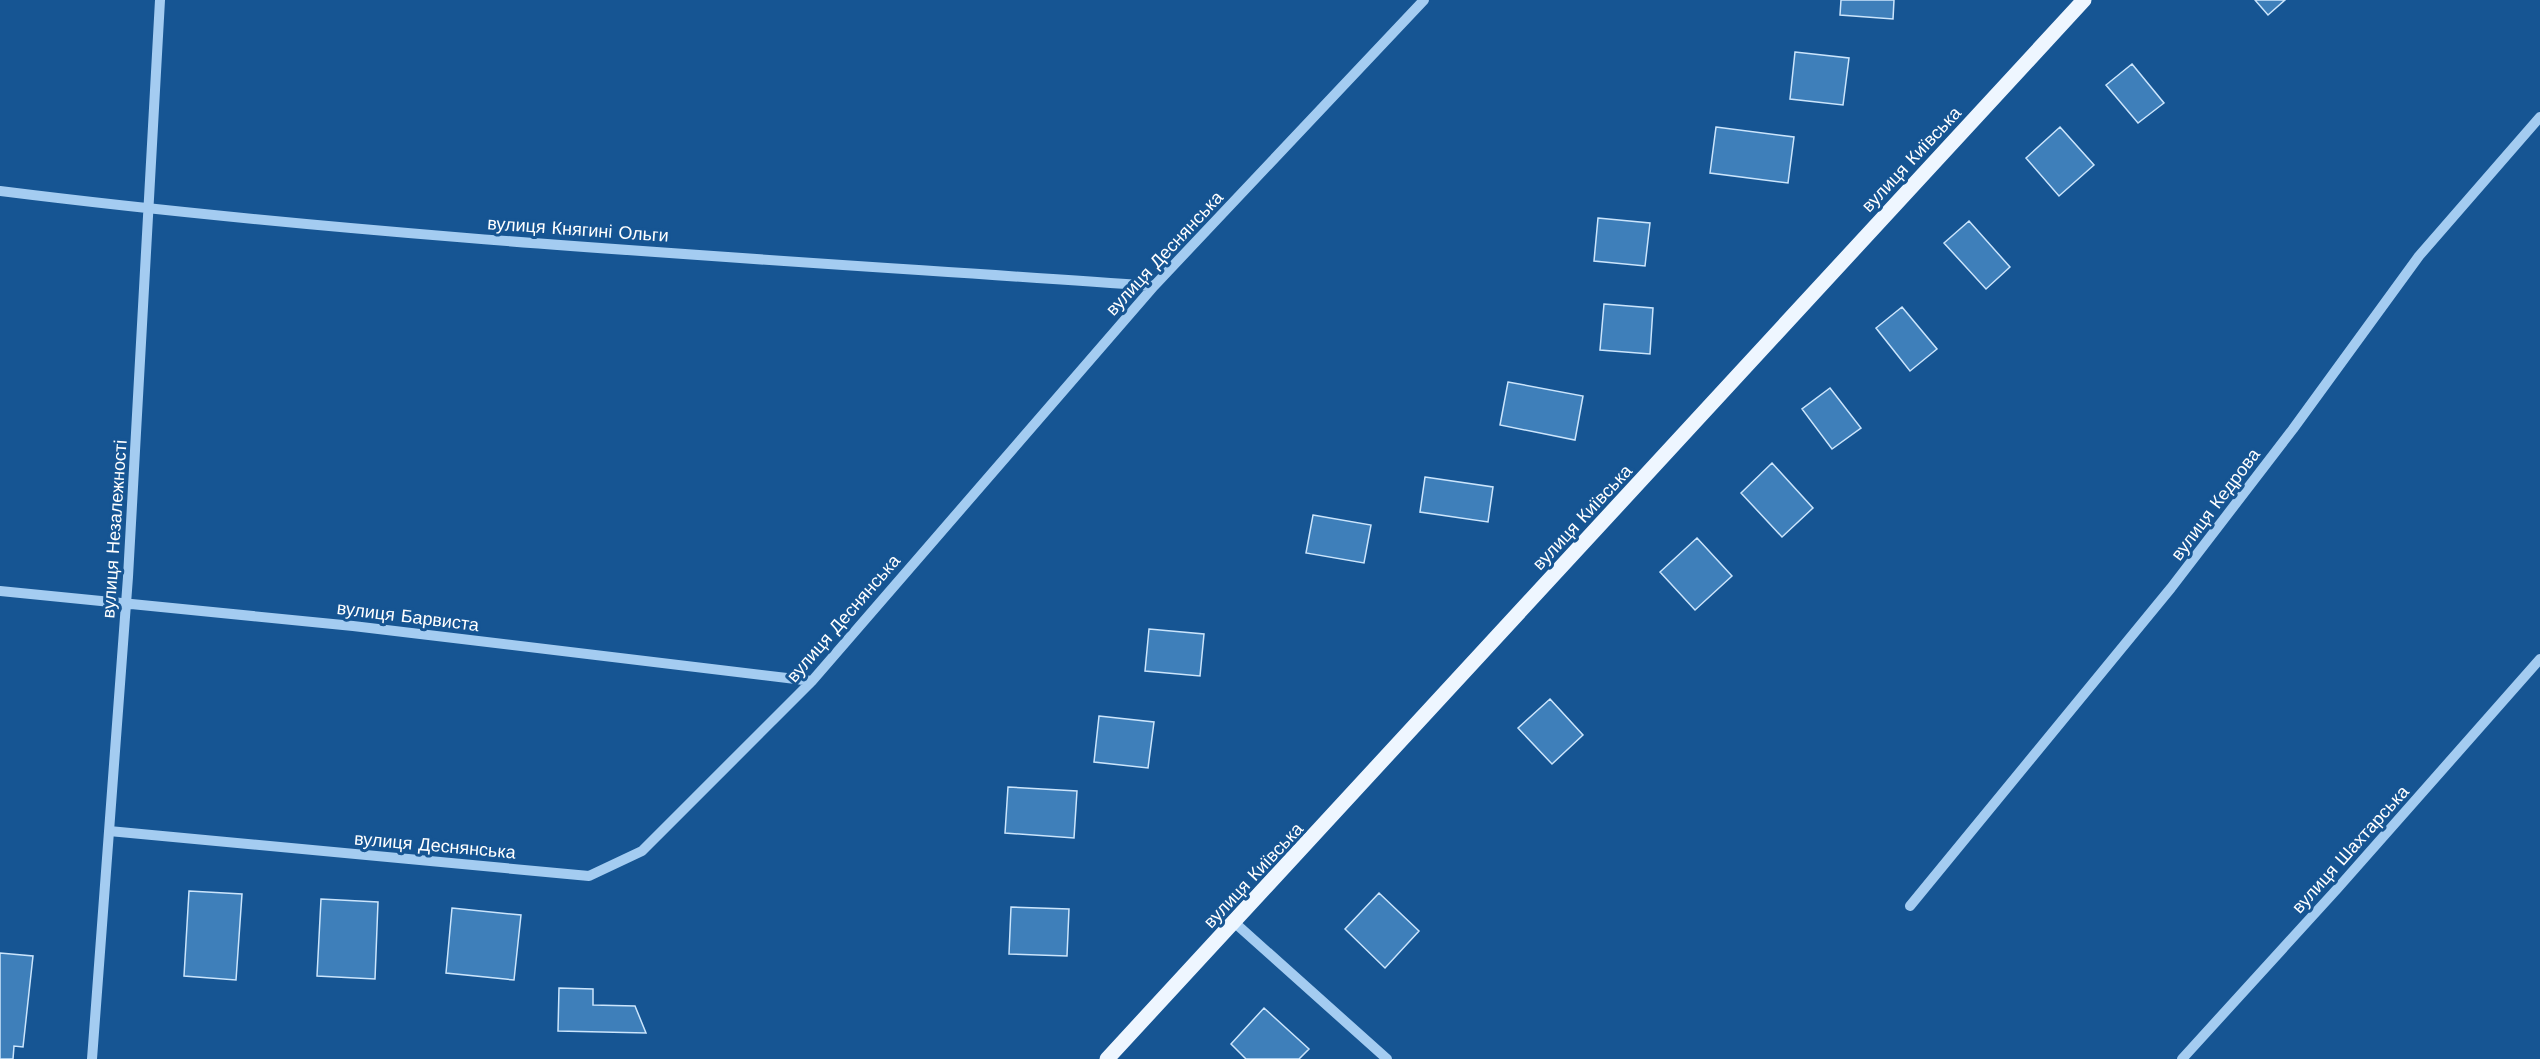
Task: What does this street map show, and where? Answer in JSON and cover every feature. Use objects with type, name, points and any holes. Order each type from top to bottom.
[{"type":"main road","name":"вулиця Київська","points":[[1107,1059],[1235,923],[2084,0]]},
{"type":"street","name":"вулиця Незалежності","points":[[92,1059],[126,602],[160,0]]},
{"type":"street","name":"вулиця Деснянська","points":[[109,831],[589,876],[642,851],[812,681],[1154,286],[1424,0]]},
{"type":"street","name":"вулиця Кедрова","points":[[1910,906],[2171,588],[2293,429],[2419,256],[2540,117]]},
{"type":"street","name":"вулиця Княгині Ольги","points":[[0,191],[149,210],[541,243],[1154,286]]},
{"type":"street","name":"вулиця Барвиста","points":[[0,591],[353,626],[812,681]]},
{"type":"street","name":"вулиця Шахтарська","points":[[2182,1059],[2337,889],[2540,659]]},
{"type":"street","points":[[1235,923],[1387,1059]]},
{"type":"building","points":[[1841,0],[1894,0],[1893,19],[1840,15]]},
{"type":"building","points":[[2255,0],[2285,0],[2268,15]]},
{"type":"building","points":[[1795,52],[1849,58],[1843,105],[1790,99]]},
{"type":"building","points":[[2132,64],[2164,103],[2138,123],[2106,85]]},
{"type":"building","points":[[1716,127],[1794,137],[1788,183],[1710,173]]},
{"type":"building","points":[[2060,127],[2094,165],[2059,196],[2026,158]]},
{"type":"building","points":[[1598,218],[1650,223],[1645,266],[1594,261]]},
{"type":"building","points":[[1969,221],[2010,267],[1986,289],[1944,243]]},
{"type":"building","points":[[1604,304],[1653,308],[1650,354],[1600,350]]},
{"type":"building","points":[[1902,307],[1937,349],[1910,371],[1876,328]]},
{"type":"building","points":[[1508,382],[1583,396],[1575,440],[1500,425]]},
{"type":"building","points":[[1830,388],[1861,428],[1832,449],[1802,409]]},
{"type":"building","points":[[1772,463],[1813,508],[1782,537],[1741,493]]},
{"type":"building","points":[[1425,477],[1493,487],[1488,522],[1420,512]]},
{"type":"building","points":[[1313,515],[1371,525],[1364,563],[1306,553]]},
{"type":"building","points":[[1697,538],[1732,576],[1695,610],[1660,572]]},
{"type":"building","points":[[1149,629],[1204,634],[1200,676],[1145,671]]},
{"type":"building","points":[[1550,699],[1583,735],[1552,764],[1518,728]]},
{"type":"building","points":[[1099,716],[1154,722],[1148,768],[1094,762]]},
{"type":"building","points":[[1008,787],[1077,791],[1074,838],[1005,833]]},
{"type":"building","points":[[189,891],[242,894],[236,980],[184,976]]},
{"type":"building","points":[[1379,893],[1419,931],[1385,968],[1345,929]]},
{"type":"building","points":[[321,899],[378,902],[375,979],[317,976]]},
{"type":"building","points":[[1011,907],[1069,909],[1067,956],[1009,954]]},
{"type":"building","points":[[452,908],[521,915],[514,980],[446,973]]},
{"type":"building","points":[[0,953],[33,956],[23,1047],[14,1046],[13,1059],[0,1059]]},
{"type":"building","points":[[559,988],[593,989],[593,1005],[635,1006],[646,1033],[558,1031]]},
{"type":"building","points":[[1264,1008],[1309,1049],[1299,1059],[1246,1059],[1231,1044]]}]
